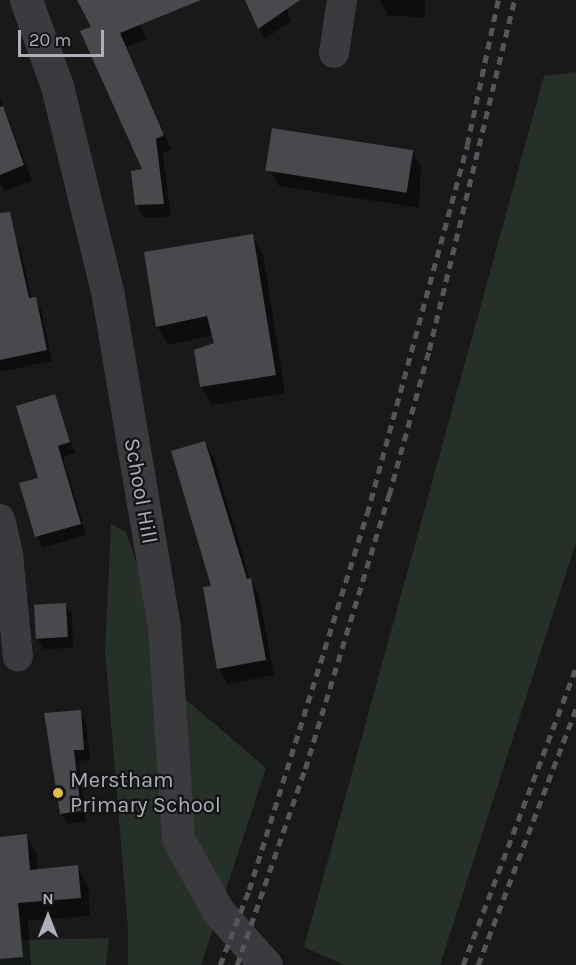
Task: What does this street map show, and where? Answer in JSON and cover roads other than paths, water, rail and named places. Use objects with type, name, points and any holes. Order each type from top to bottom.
[{"type":"street","name":"School Hill","points":[[26,0],[57,86],[108,296],[164,628],[177,839],[218,911],[266,965]]},
{"type":"street","points":[[334,52],[342,0]]},
{"type":"street","points":[[0,519],[8,554],[18,657]]},
{"type":"railway","points":[[220,965],[249,890],[367,514],[467,145],[498,0]]},
{"type":"railway","points":[[237,965],[305,769],[389,495],[429,350],[514,0]]},
{"type":"railway","points":[[463,965],[576,668]]},
{"type":"railway","points":[[478,965],[576,709]]},
{"type":"place","name":"Merstham Primary School","points":[[58,793]]}]
